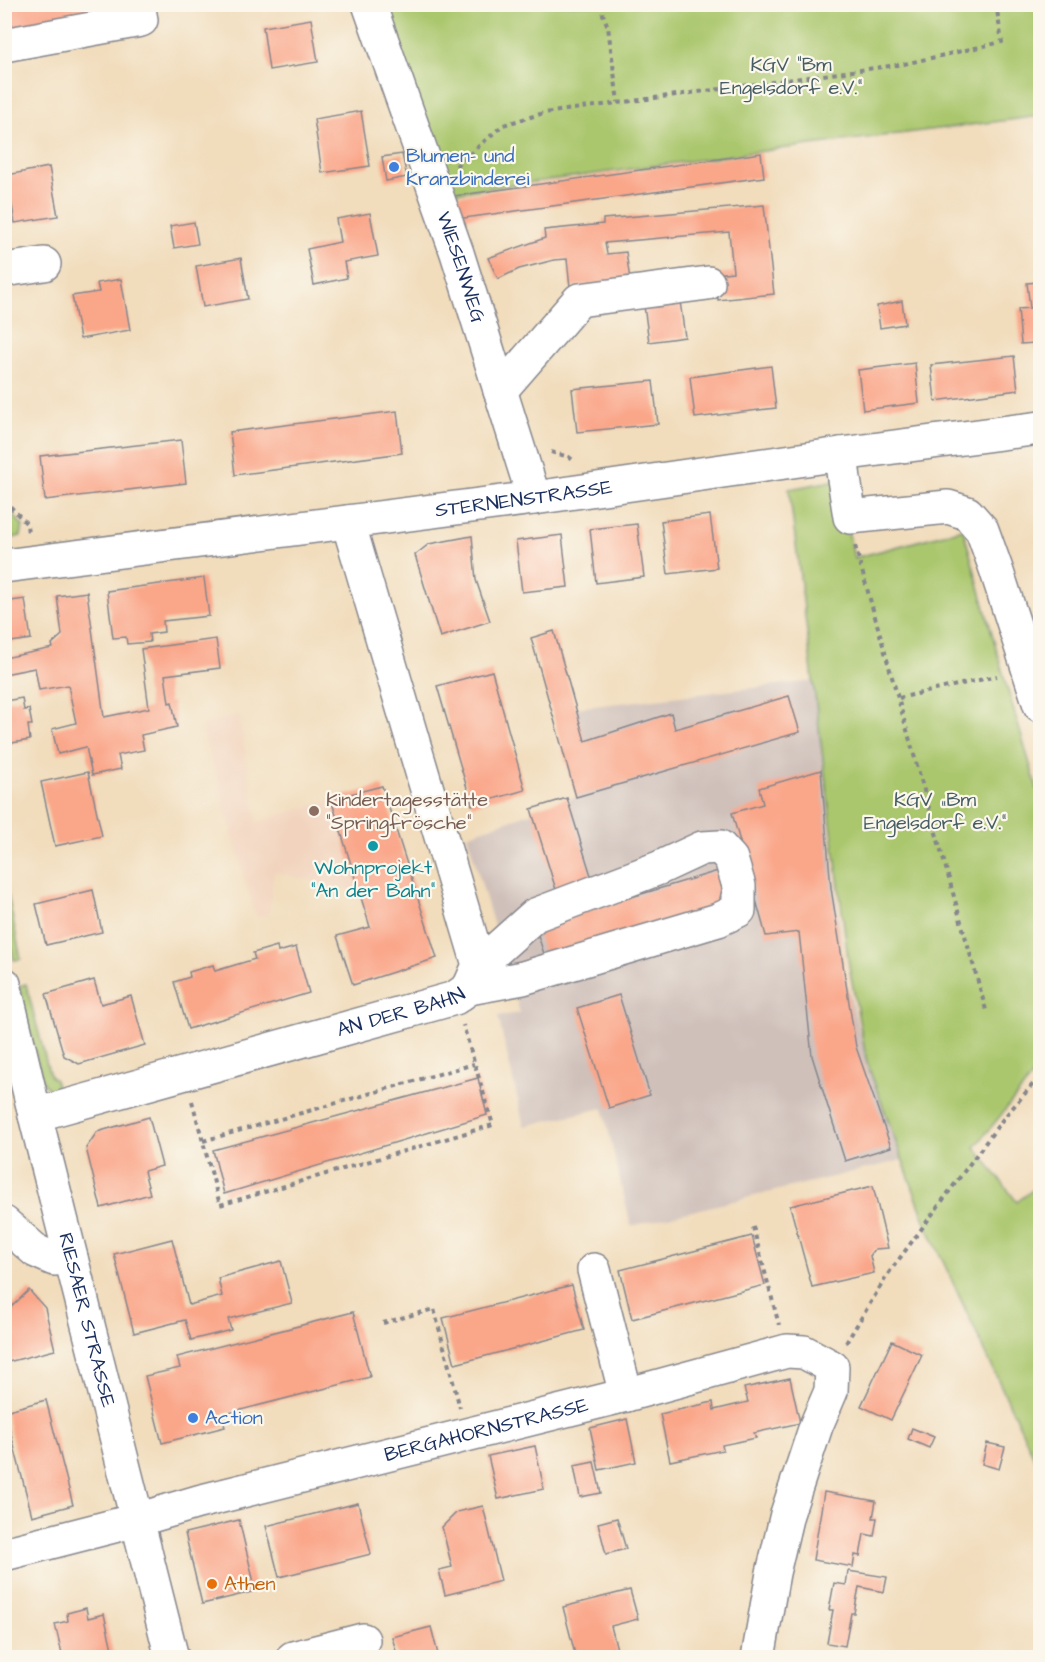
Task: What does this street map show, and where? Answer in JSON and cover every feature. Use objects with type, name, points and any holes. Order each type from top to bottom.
[{"type":"street","points":[[4,45],[141,21],[138,4]]},
{"type":"street","name":"WIESENWEG","points":[[369,4],[457,253],[534,498]]},
{"type":"street","points":[[4,270],[44,264]]},
{"type":"street","points":[[500,391],[579,300],[708,283]]},
{"type":"street","name":"STERNENSTRASSE","points":[[18,564],[534,498],[1041,428]]},
{"type":"street","points":[[841,454],[850,517],[948,507],[967,513],[982,530],[1041,705]]},
{"type":"street","name":"AN DER BAHN","points":[[35,1115],[185,1073],[467,984],[348,522]]},
{"type":"street","points":[[720,847],[731,859],[740,886],[739,910],[718,920],[523,978],[467,984],[535,915],[659,868],[702,848],[720,847]]},
{"type":"street","name":"RIESAER STRASSE","points":[[4,984],[70,1258],[172,1658]]},
{"type":"street","points":[[4,1223],[36,1251],[54,1259],[70,1258]]},
{"type":"street","points":[[594,1270],[626,1395]]},
{"type":"street","name":"BERGAHORNSTRASSE","points":[[4,1554],[198,1502],[626,1395],[787,1351],[804,1352],[832,1367]]},
{"type":"street","points":[[758,1658],[773,1573],[787,1514],[816,1426],[831,1391],[832,1367]]},
{"type":"street","points":[[292,1658],[363,1640]]},
{"type":"path","points":[[599,4],[608,27],[618,102]]},
{"type":"path","points":[[439,202],[455,166],[503,125],[544,112],[904,64],[1002,42],[996,4]]},
{"type":"path","points":[[516,441],[569,457],[610,486]]},
{"type":"path","points":[[4,500],[27,524],[18,564]]},
{"type":"path","points":[[850,517],[850,528],[986,1010]]},
{"type":"path","points":[[899,698],[998,676]]},
{"type":"path","points":[[185,1073],[220,1205],[493,1125],[474,1064],[467,984]]},
{"type":"path","points":[[203,1141],[474,1064]]},
{"type":"path","points":[[832,1367],[888,1274],[1003,1119],[1041,1076]]},
{"type":"path","points":[[753,1227],[787,1351]]},
{"type":"path","points":[[383,1323],[434,1309],[467,1435]]},
{"type":"shaded area","points":[[814,681],[844,970],[867,1063],[902,1160],[631,1226],[603,1108],[524,1126],[498,1016],[520,1013],[467,835],[576,797],[575,708]]},
{"type":"shaded area","name":"Kindertagesstätte \"Springfrösche\"","points":[[239,715],[257,822],[331,799],[359,892],[274,872],[269,915],[256,917],[201,725]]},
{"type":"green space","name":"KGV \"Bm Engelsdorf e.V.\"","points":[[379,5],[1036,5],[1040,49],[1040,116],[454,193],[442,175]]},
{"type":"green space","name":"KGV „Bm Engelsdorf e.V.“","points":[[837,480],[854,558],[963,529],[1040,798],[1040,1067],[975,1147],[1017,1202],[1040,1184],[1040,1470],[928,1229],[867,1063],[849,966],[789,489]]},
{"type":"green space","points":[[5,505],[23,526],[21,536],[5,540]]},
{"type":"green space","points":[[5,881],[21,959],[14,960],[5,915]]},
{"type":"green space","points":[[26,984],[50,1076],[55,1080],[59,1093],[49,1090],[42,1080],[19,986]]},
{"type":"building","points":[[4,4],[117,4],[102,22],[4,51]]},
{"type":"building","points":[[311,19],[318,62],[269,70],[263,27]]},
{"type":"building","points":[[361,111],[370,166],[322,173],[314,119]]},
{"type":"building","points":[[761,153],[764,177],[457,219],[454,196]]},
{"type":"building","name":"Blumen- und Kranzbinderei","points":[[402,154],[407,177],[386,181],[382,157]]},
{"type":"building","points":[[49,167],[58,216],[15,223],[7,175]]},
{"type":"building","points":[[764,205],[774,294],[718,300],[715,274],[733,272],[729,232],[605,243],[607,254],[626,252],[630,280],[570,287],[567,259],[519,269],[498,279],[488,258],[545,238],[544,230],[603,224],[603,219]]},
{"type":"building","points":[[370,213],[378,256],[344,262],[347,278],[314,285],[307,249],[340,242],[336,219]]},
{"type":"building","points":[[194,222],[198,244],[174,248],[170,226]]},
{"type":"building","points":[[241,258],[248,299],[203,307],[196,266]]},
{"type":"building","points":[[121,279],[130,330],[80,339],[72,296],[99,292],[97,283]]},
{"type":"building","points":[[1040,282],[1040,349],[1036,349],[1035,343],[1021,344],[1018,309],[1030,308],[1027,283]]},
{"type":"building","points":[[680,301],[685,337],[649,342],[644,306]]},
{"type":"building","points":[[902,301],[905,324],[880,328],[877,306]]},
{"type":"building","points":[[1014,356],[1018,390],[935,401],[931,365]]},
{"type":"building","points":[[915,363],[919,403],[863,410],[858,370]]},
{"type":"building","points":[[771,366],[776,408],[695,418],[690,377]]},
{"type":"building","points":[[653,381],[658,424],[577,432],[572,389]]},
{"type":"building","points":[[397,411],[402,453],[235,475],[230,432]]},
{"type":"building","points":[[181,440],[186,483],[45,500],[40,456]]},
{"type":"building","points":[[710,515],[717,568],[668,574],[661,521]]},
{"type":"building","points":[[637,524],[644,577],[596,583],[590,529]]},
{"type":"building","points":[[562,535],[568,587],[522,592],[516,541]]},
{"type":"building","points":[[472,536],[476,580],[490,621],[440,637],[415,555],[429,544]]},
{"type":"building","points":[[204,578],[209,616],[163,621],[164,632],[149,634],[150,642],[127,644],[126,637],[113,638],[107,591]]},
{"type":"building","points":[[87,592],[104,717],[149,708],[141,649],[216,639],[220,668],[165,675],[169,703],[172,702],[177,727],[141,735],[144,750],[118,755],[121,769],[92,775],[86,747],[58,754],[52,729],[76,723],[68,685],[39,690],[35,668],[4,674],[4,658],[53,648],[52,644],[62,635],[57,596]]},
{"type":"building","points":[[25,599],[31,639],[4,643],[4,602]]},
{"type":"building","points":[[554,631],[585,741],[671,713],[675,729],[789,696],[800,732],[576,797],[531,638]]},
{"type":"building","points":[[492,671],[525,790],[472,805],[437,686]]},
{"type":"building","points":[[22,698],[24,710],[29,709],[32,725],[28,725],[30,740],[5,744],[5,701]]},
{"type":"building","points":[[821,770],[831,888],[856,1047],[891,1147],[845,1161],[812,1056],[799,932],[766,936],[732,813],[763,804],[759,788]]},
{"type":"building","points":[[88,772],[102,836],[55,846],[41,782]]},
{"type":"building","name":"Wohnprojekt \"An der Bahn\"","points":[[382,786],[437,958],[353,985],[337,936],[370,927],[331,799]]},
{"type":"building","points":[[567,798],[593,882],[557,893],[531,809]]},
{"type":"building","points":[[718,871],[722,889],[717,912],[547,963],[535,926]]},
{"type":"building","points":[[93,890],[102,932],[46,945],[36,904]]},
{"type":"building","points":[[277,946],[278,952],[296,947],[309,993],[188,1029],[174,982],[190,977],[189,972],[213,965],[215,971],[255,959],[253,953]]},
{"type":"building","points":[[94,980],[101,1004],[131,996],[145,1045],[79,1064],[64,1056],[46,994]]},
{"type":"building","points":[[619,995],[650,1095],[609,1108],[577,1008]]},
{"type":"building","points":[[478,1078],[487,1115],[224,1194],[213,1150]]},
{"type":"building","points":[[149,1117],[162,1166],[144,1171],[150,1194],[101,1208],[86,1148],[97,1132]]},
{"type":"building","points":[[873,1186],[888,1248],[875,1249],[870,1256],[874,1273],[812,1287],[790,1206]]},
{"type":"building","points":[[752,1236],[765,1285],[632,1319],[620,1270]]},
{"type":"building","points":[[172,1239],[189,1305],[222,1296],[218,1278],[281,1261],[292,1303],[228,1319],[231,1330],[191,1340],[185,1320],[134,1333],[114,1254]]},
{"type":"building","points":[[572,1285],[584,1330],[455,1364],[443,1318]]},
{"type":"building","points":[[29,1290],[45,1308],[55,1350],[4,1363],[4,1314]]},
{"type":"building","points":[[353,1312],[370,1377],[221,1415],[225,1427],[162,1443],[145,1376],[180,1368],[177,1357]]},
{"type":"building","points":[[892,1341],[922,1355],[891,1420],[861,1406]]},
{"type":"building","points":[[790,1378],[800,1423],[754,1433],[756,1438],[722,1445],[723,1450],[670,1461],[660,1414],[713,1402],[714,1410],[748,1402],[744,1388]]},
{"type":"building","points":[[46,1400],[73,1505],[32,1516],[5,1411]]},
{"type":"building","points":[[627,1419],[636,1462],[599,1470],[590,1428]]},
{"type":"building","points":[[912,1428],[934,1437],[929,1448],[908,1439]]},
{"type":"building","points":[[987,1443],[1005,1447],[999,1469],[982,1464]]},
{"type":"building","points":[[535,1446],[544,1489],[498,1499],[488,1456]]},
{"type":"building","points":[[594,1462],[601,1493],[580,1497],[574,1466]]},
{"type":"building","points":[[824,1492],[876,1501],[873,1518],[877,1518],[874,1536],[864,1534],[860,1556],[855,1555],[853,1567],[813,1560]]},
{"type":"building","points":[[358,1503],[371,1554],[279,1577],[266,1526]]},
{"type":"building","points":[[483,1506],[501,1581],[445,1595],[439,1570],[452,1567],[442,1527],[457,1512]]},
{"type":"building","points":[[617,1518],[626,1549],[606,1554],[598,1523]]},
{"type":"building","points":[[239,1520],[256,1591],[202,1604],[185,1533]]},
{"type":"building","points":[[848,1571],[887,1577],[884,1592],[859,1587],[845,1646],[827,1643],[833,1610],[829,1610],[834,1583],[846,1585]]},
{"type":"building","points":[[630,1590],[638,1619],[611,1626],[619,1657],[576,1658],[563,1607]]},
{"type":"building","points":[[86,1608],[88,1618],[104,1614],[114,1658],[63,1658],[55,1624],[68,1621],[67,1613]]},
{"type":"building","points":[[431,1627],[439,1658],[398,1658],[392,1637]]},
{"type":"place","name":"Blumen- und Kranzbinderei","points":[[394,167]]},
{"type":"place","name":"Kindertagesstätte \"Springfrösche\"","points":[[314,811]]},
{"type":"place","name":"Wohnprojekt \"An der Bahn\"","points":[[373,846]]},
{"type":"place","name":"Action","points":[[193,1418]]},
{"type":"place","name":"Athen","points":[[212,1584]]}]
